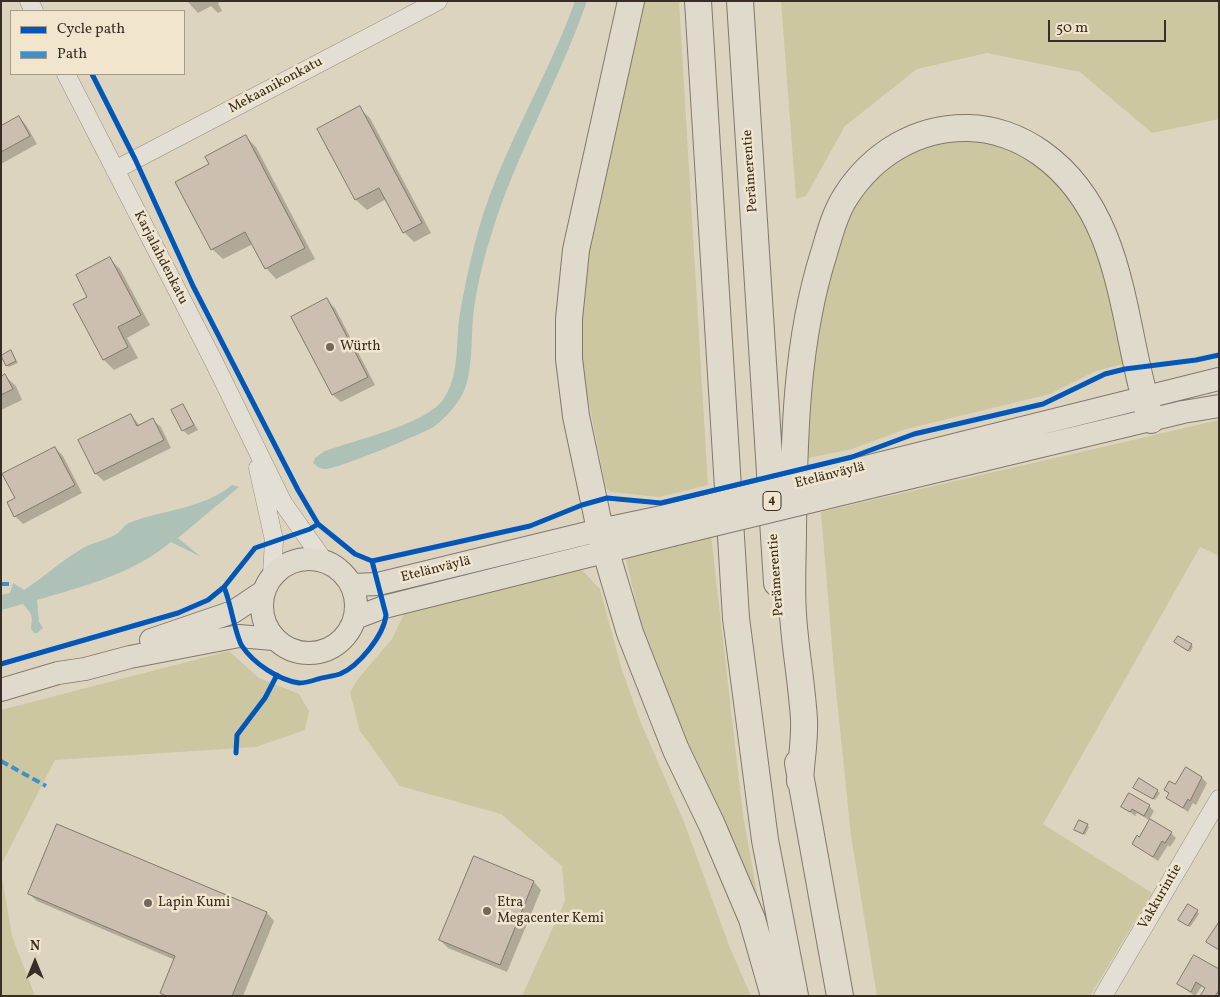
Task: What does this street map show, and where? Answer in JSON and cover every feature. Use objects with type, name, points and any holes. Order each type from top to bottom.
[{"type":"highway","points":[[631,1],[576,250],[569,319],[569,359],[576,416],[603,540],[630,633],[676,750],[712,825],[752,919],[774,996]]},
{"type":"highway","points":[[698,1],[736,618],[765,840],[795,996]]},
{"type":"highway","name":"Perämerentie","points":[[740,1],[779,615],[800,781],[840,996]]},
{"type":"highway","points":[[800,781],[804,722],[793,613],[794,453],[801,372],[814,282],[834,220],[846,196],[861,176],[879,158],[902,142],[925,133],[950,128],[970,128],[1014,137],[1056,164],[1072,179],[1099,221],[1111,254],[1123,299],[1147,408]]},
{"type":"main road","name":"Etelänväylä","points":[[351,585],[378,584],[603,540],[669,525],[1147,408],[1219,379]]},
{"type":"main road","name":"Etelänväylä","points":[[1147,408],[1219,406]]},
{"type":"main road","name":"Etelänväylä","points":[[354,618],[384,606],[603,540]]},
{"type":"main road","points":[[1,690],[58,673],[85,660],[192,627],[233,612],[268,584],[287,564],[305,559],[324,561],[340,570],[351,585],[356,601],[354,618],[348,633],[337,644],[318,653],[298,653],[273,638],[239,636],[130,657],[85,670],[58,673]]},
{"type":"main road","points":[[268,584],[262,617],[273,638]]},
{"type":"street","name":"Mekaanikonkatu","points":[[114,170],[438,1]]},
{"type":"street","name":"Karjalahdenkatu","points":[[66,75],[213,360],[283,503],[324,561]]},
{"type":"street","name":"Karjalahdenkatu","points":[[252,443],[274,540],[268,584]]},
{"type":"street","name":"Vakkurintie","points":[[1103,996],[1219,799]]},
{"type":"shaded area","points":[[575,1],[587,1],[576,31],[511,179],[487,248],[474,307],[468,378],[462,395],[447,415],[428,430],[346,463],[326,469],[319,468],[313,463],[315,458],[325,451],[388,431],[420,417],[433,410],[448,391],[455,370],[460,313],[465,286],[484,212],[495,181],[550,61]]},
{"type":"shaded area","points":[[641,1],[679,1],[708,485],[659,497],[611,492],[606,488],[582,369],[580,326],[590,231]]},
{"type":"shaded area","points":[[781,1],[1219,1],[1219,119],[1152,133],[1080,72],[987,53],[917,69],[845,126],[806,196],[796,199]]},
{"type":"shaded area","points":[[974,139],[1000,144],[1041,167],[1075,203],[1099,253],[1127,363],[1096,371],[1050,394],[906,429],[852,449],[804,459],[810,382],[823,296],[834,255],[849,217],[870,185],[898,160],[925,148]]},
{"type":"shaded area","points":[[1219,420],[1219,556],[1200,547],[1043,824],[1152,893],[1090,996],[877,996],[851,836],[834,670],[821,512]]},
{"type":"shaded area","points":[[232,485],[239,487],[178,538],[201,557],[171,542],[141,563],[124,571],[90,584],[37,600],[39,622],[43,628],[37,633],[34,633],[31,629],[32,616],[23,604],[1,610],[1,595],[10,593],[13,583],[24,590],[75,553],[118,533],[129,523],[208,500]]},
{"type":"shaded area","points":[[711,535],[743,815],[763,926],[685,745],[646,644],[626,560],[631,554]]},
{"type":"shaded area","points":[[569,569],[583,571],[600,589],[622,670],[641,723],[684,822],[730,948],[751,996],[522,996],[565,901],[562,866],[501,814],[400,786],[360,731],[350,693],[357,680],[392,639],[406,610]]},
{"type":"shaded area","points":[[229,651],[259,678],[299,694],[309,711],[305,730],[256,747],[55,760],[1,865],[1,710]]},
{"type":"shaded area","points":[[1,871],[12,936],[35,996],[1,996]]},
{"type":"building","points":[[360,106],[422,223],[403,233],[379,188],[355,200],[317,129]]},
{"type":"building","points":[[19,116],[30,136],[1,152],[1,126]]},
{"type":"building","points":[[246,135],[305,248],[265,269],[245,232],[211,250],[175,182],[209,164],[205,157]]},
{"type":"building","points":[[110,257],[141,315],[118,327],[128,347],[103,360],[73,304],[87,297],[76,275]]},
{"type":"building","name":"Würth","points":[[327,298],[368,377],[332,395],[291,317]]},
{"type":"building","points":[[11,350],[16,361],[6,366],[1,356]]},
{"type":"building","points":[[5,374],[13,389],[1,395],[1,377]]},
{"type":"building","points":[[183,404],[194,425],[182,431],[171,410]]},
{"type":"building","points":[[131,414],[137,426],[153,418],[164,440],[95,474],[78,440]]},
{"type":"building","points":[[55,447],[75,485],[14,517],[7,502],[15,498],[2,474]]},
{"type":"building","points":[[1178,636],[1192,644],[1188,651],[1174,642]]},
{"type":"building","points":[[1186,767],[1202,777],[1190,801],[1188,799],[1183,808],[1166,798],[1169,793],[1164,790],[1169,781],[1175,784]]},
{"type":"building","points":[[1139,778],[1158,790],[1153,799],[1133,788]]},
{"type":"building","points":[[1129,793],[1150,805],[1144,816],[1132,809],[1130,812],[1121,807]]},
{"type":"building","points":[[1150,819],[1172,832],[1165,843],[1162,841],[1153,857],[1132,844],[1137,835],[1139,837]]},
{"type":"building","points":[[1079,820],[1088,824],[1083,834],[1074,830]]},
{"type":"building","name":"Lapin Kumi","points":[[57,824],[267,912],[232,996],[166,996],[160,993],[175,956],[28,894]]},
{"type":"building","name":"Etra Megacenter Kemi","points":[[474,856],[534,881],[500,965],[439,940]]},
{"type":"building","points":[[1188,904],[1198,910],[1188,926],[1178,920]]},
{"type":"building","points":[[1219,922],[1219,950],[1206,942]]},
{"type":"building","points":[[1194,955],[1219,969],[1219,990],[1215,996],[1200,996],[1205,988],[1196,982],[1191,992],[1177,984]]},
{"type":"marked path","points":[[1,584],[10,584]]},
{"type":"marked path","points":[[1,761],[46,786]]},
{"type":"cycle path","points":[[93,75],[135,159],[193,286],[298,490],[318,524],[355,554],[372,561],[530,526],[582,505],[607,498],[661,503],[852,457],[914,434],[1043,404],[1105,374],[1125,369],[1196,360],[1219,355]]},
{"type":"cycle path","points":[[1,664],[178,613],[208,600],[224,587],[255,548],[310,529],[318,524]]},
{"type":"cycle path","points":[[224,587],[235,627],[242,646],[247,653],[275,675],[299,683],[306,682],[340,674],[347,670],[362,657],[381,632],[386,615],[372,561]]},
{"type":"cycle path","points":[[236,753],[237,735],[265,698],[277,675]]},
{"type":"place","name":"Würth","points":[[330,347]]},
{"type":"place","name":"Lapin Kumi","points":[[148,903]]},
{"type":"place","name":"Etra Megacenter Kemi","points":[[487,911]]}]
